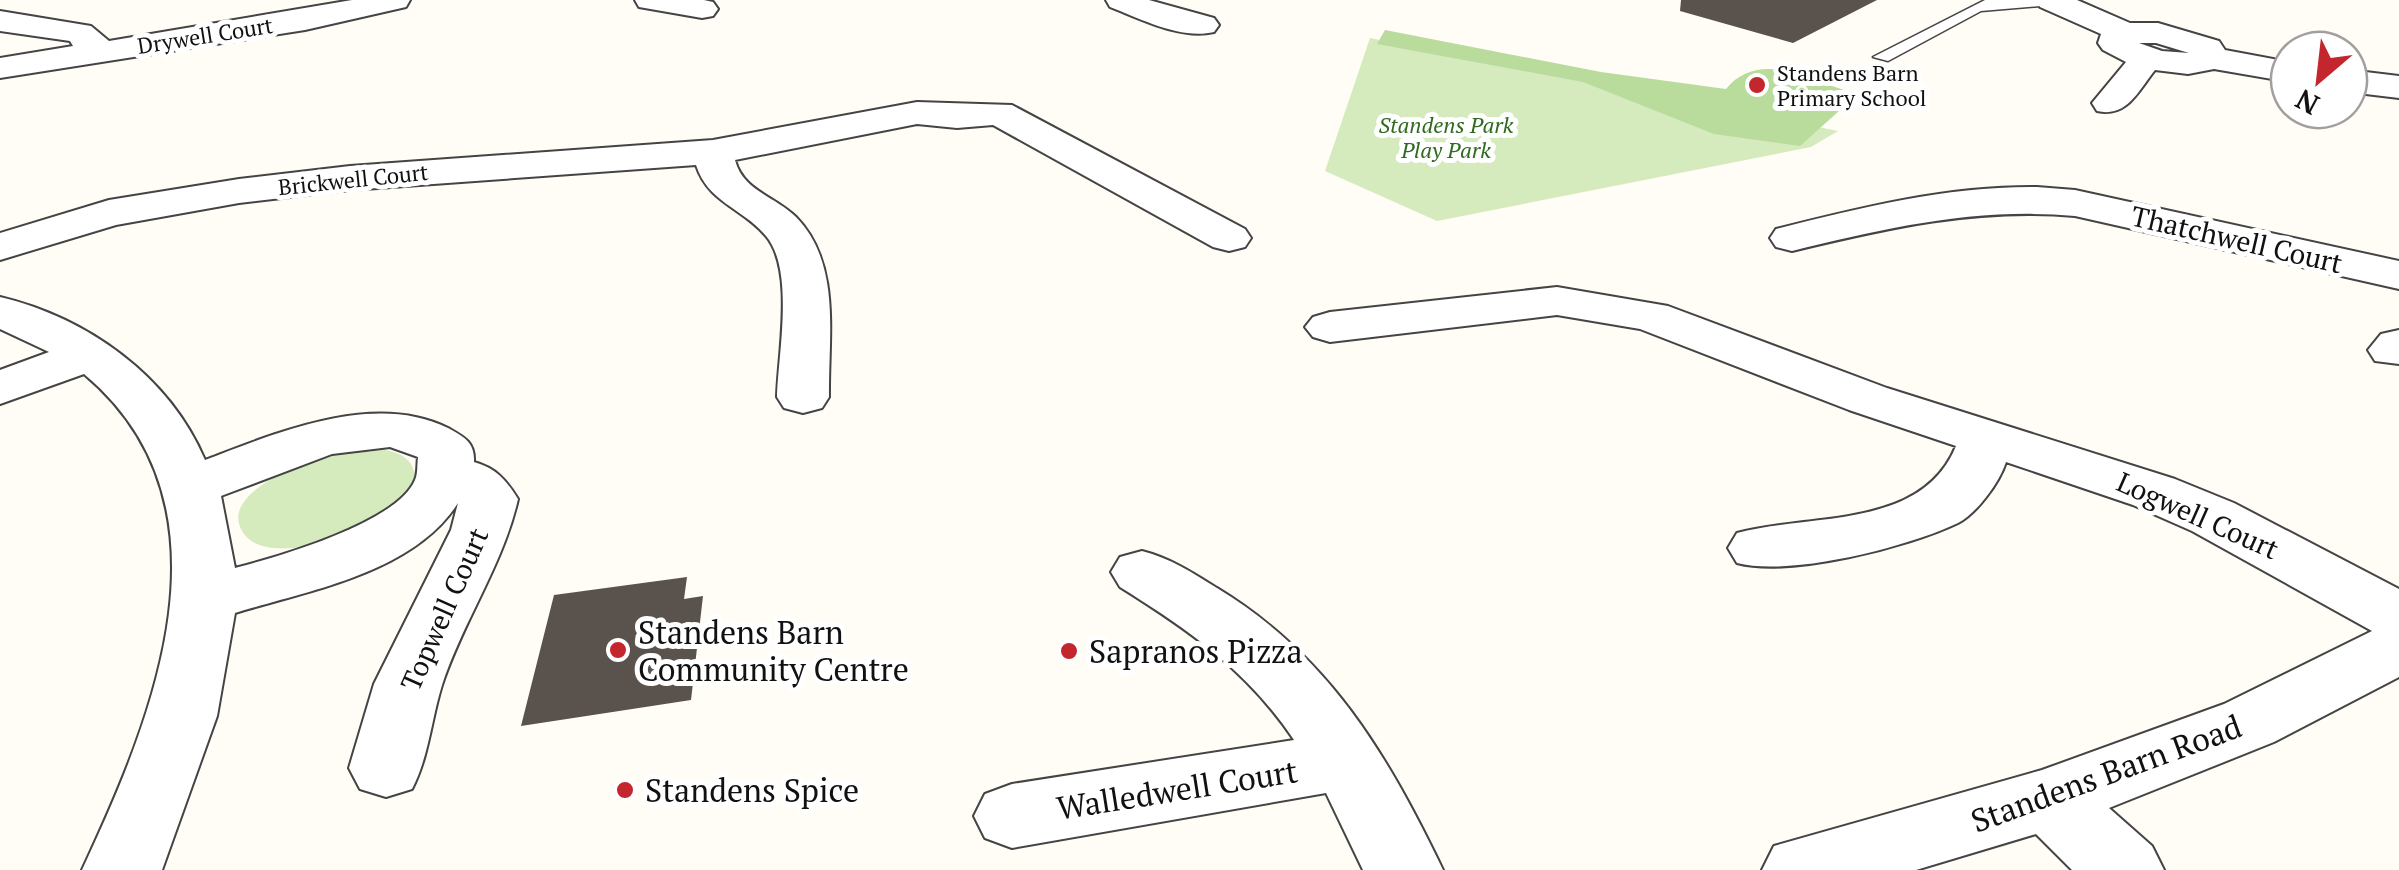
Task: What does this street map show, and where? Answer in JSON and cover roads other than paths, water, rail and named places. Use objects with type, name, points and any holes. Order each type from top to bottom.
[{"type":"street","name":"Drywell Court","points":[[0,68],[305,20],[396,0]]},
{"type":"street","points":[[650,0],[702,9]]},
{"type":"street","points":[[1121,0],[1166,18],[1203,25]]},
{"type":"street","points":[[2051,0],[2136,45],[2177,36],[2207,48],[2212,58],[2269,68]]},
{"type":"street","points":[[0,22],[79,32],[93,41],[74,54]]},
{"type":"street","points":[[2110,103],[2136,45]]},
{"type":"street","points":[[2369,83],[2399,87]]},
{"type":"street","name":"Brickwell Court","points":[[0,247],[109,213],[239,191],[350,178],[713,152],[917,112],[957,117],[999,114],[1228,238]]},
{"type":"street","points":[[713,152],[722,182],[732,194],[779,224],[800,261],[803,397]]},
{"type":"street","name":"Thatchwell Court","points":[[1792,238],[1963,199],[2005,196],[2075,203],[2399,275]]},
{"type":"street","name":"Logwell Court","points":[[1330,327],[1560,301],[1651,316],[1749,356],[2094,470],[2213,518],[2399,617]]},
{"type":"street","points":[[0,311],[91,354],[154,413],[193,486],[204,541],[206,598],[194,672],[162,780],[122,870]]},
{"type":"street","points":[[0,388],[91,354]]},
{"type":"street","name":"Topwell Court","points":[[193,486],[296,448],[372,432],[424,436],[448,450],[450,473],[426,510],[390,534],[358,549],[206,598]]},
{"type":"street","points":[[1759,548],[1856,536],[1940,508],[1973,474],[1987,437]]},
{"type":"street","name":"Topwell Court","points":[[386,768],[408,684],[481,530],[489,499],[482,487],[470,479],[450,473]]},
{"type":"street","name":"Walledwell Court","points":[[1142,572],[1253,644],[1302,694],[1385,830],[1403,870]]},
{"type":"street","name":"Standens Barn Road","points":[[1802,870],[2050,800],[2249,723],[2399,647]]},
{"type":"street","name":"Walledwell Court","points":[[1012,816],[1342,761]]},
{"type":"street","points":[[2050,800],[2124,870]]},
{"type":"lane","points":[[1882,56],[1991,3],[2051,0]]},
{"type":"place","name":"Standens Barn Primary School","points":[[1757,85]]},
{"type":"place","name":"Standens Barn Community Centre","points":[[618,650]]},
{"type":"place","name":"Sapranos Pizza","points":[[1069,651]]},
{"type":"place","name":"Standens Spice","points":[[625,790]]},
{"type":"park label","name":"Standens Park Play Park","points":[[1446,136]]}]
